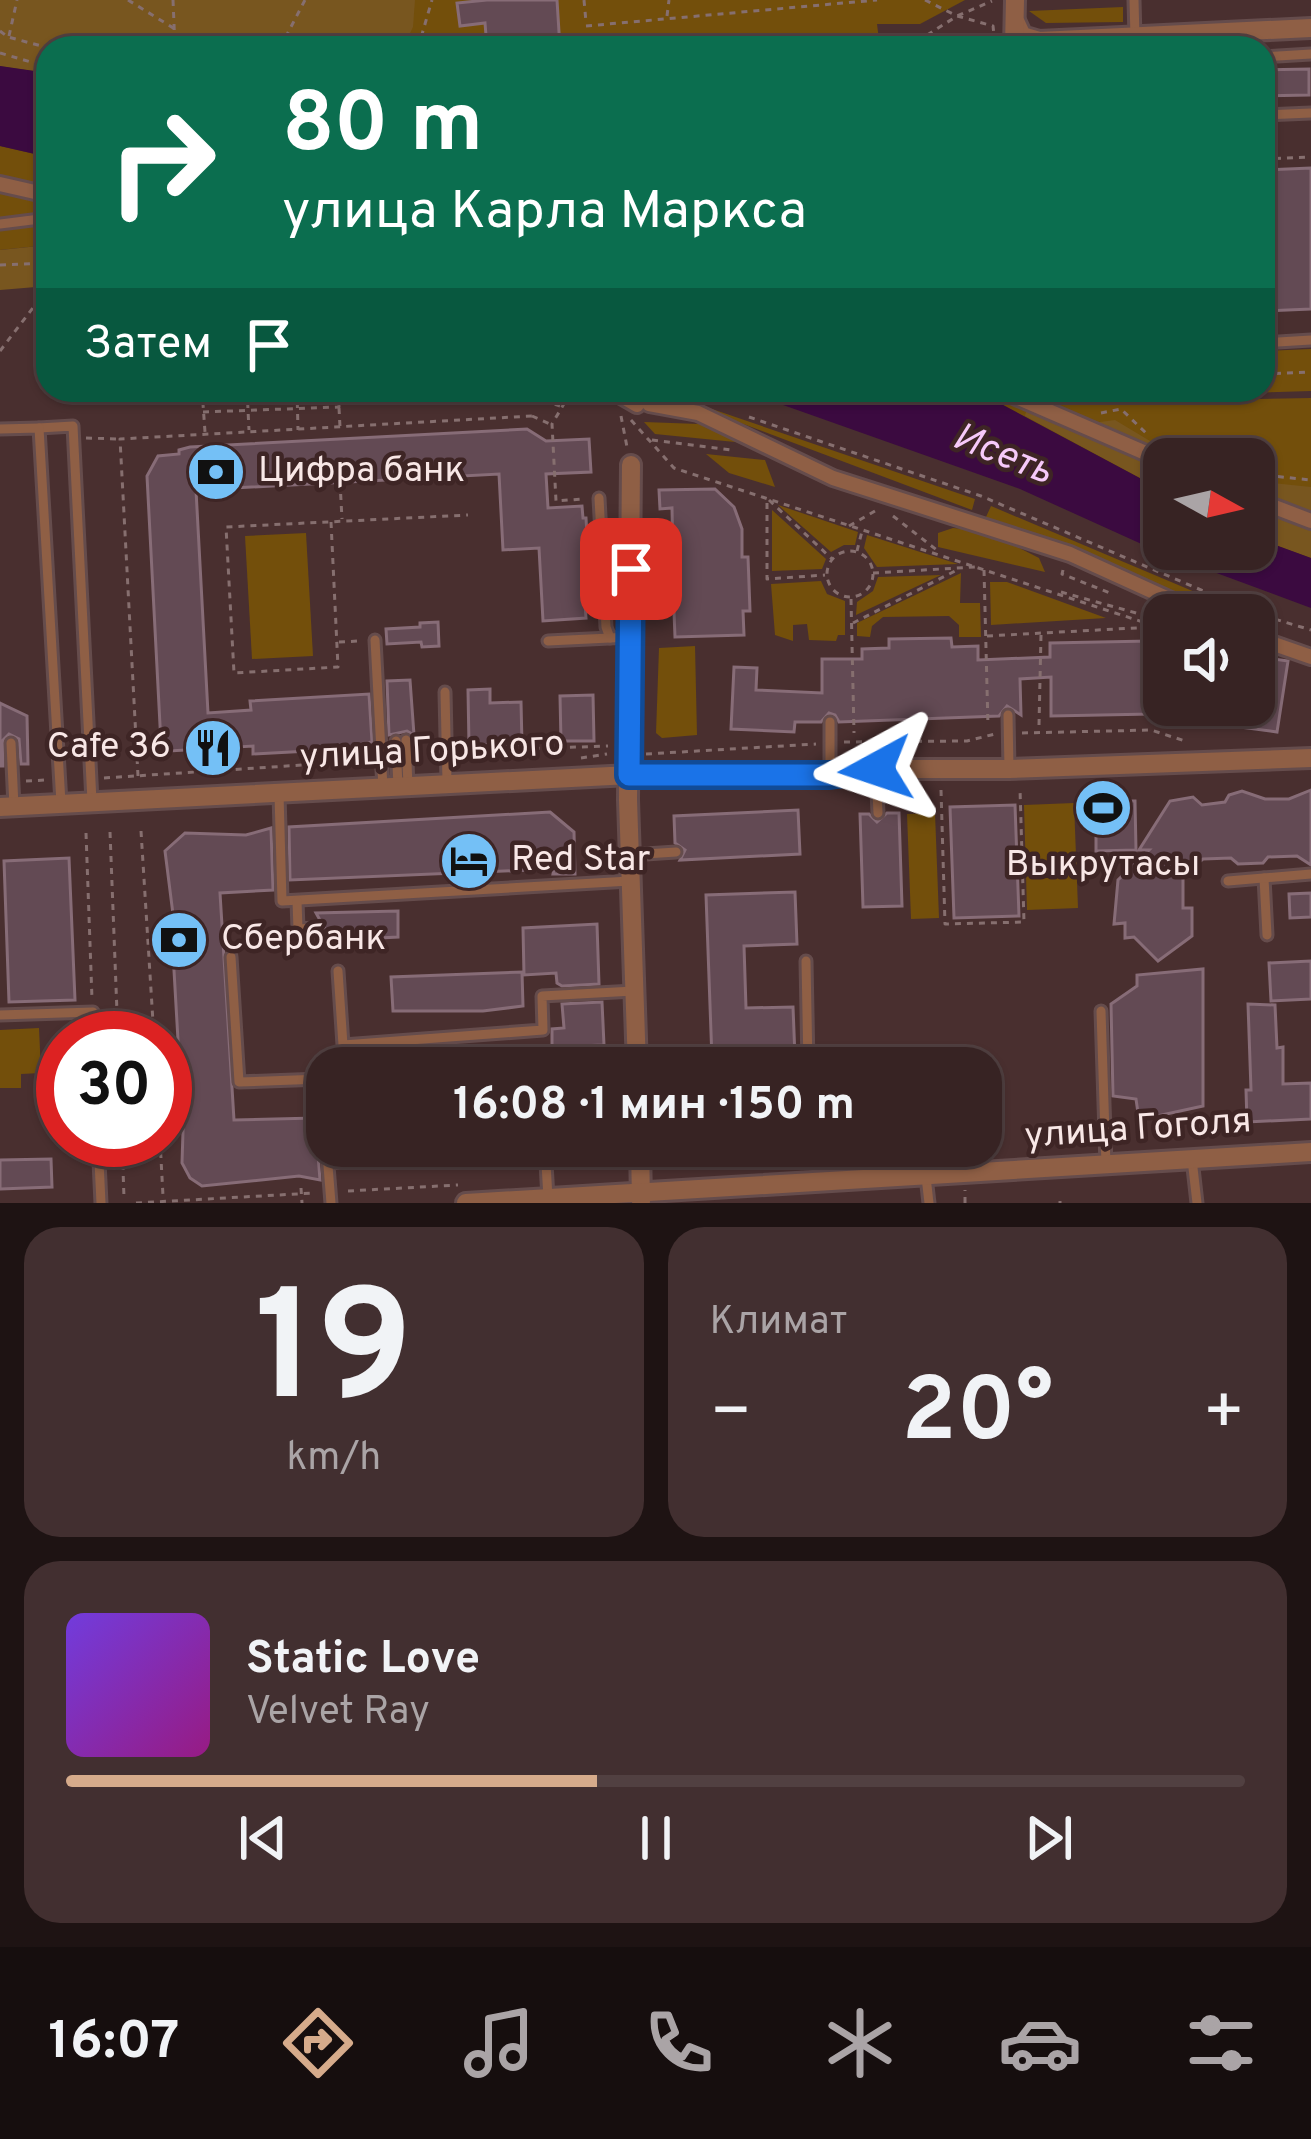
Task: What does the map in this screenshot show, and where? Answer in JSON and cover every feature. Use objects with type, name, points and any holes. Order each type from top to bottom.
[{"type":"street","points":[[1015,0],[1022,36]]},
{"type":"street","points":[[1009,36],[1016,22]]},
{"type":"street","points":[[1201,36],[1311,28]]},
{"type":"street","points":[[0,184],[36,192]]},
{"type":"street","points":[[637,402],[698,413],[833,478],[1070,554],[1158,594]]},
{"type":"street","points":[[1028,402],[1143,451]]},
{"type":"street","points":[[632,465],[620,638],[636,1047]]},
{"type":"street","points":[[1275,507],[1311,521]]},
{"type":"street","points":[[1275,644],[1311,657]]},
{"type":"street","name":"улица Горького","points":[[7,807],[629,775],[830,775],[876,769],[1311,758]]},
{"type":"street","name":"улица Гоголя","points":[[463,1194],[641,1198],[1311,1153]]},
{"type":"street","points":[[640,1167],[641,1198]]},
{"type":"lane","points":[[1133,36],[1134,0]]},
{"type":"lane","points":[[1275,56],[1311,54]]},
{"type":"lane","points":[[1275,114],[1311,113]]},
{"type":"lane","points":[[0,224],[36,220]]},
{"type":"lane","points":[[1275,342],[1311,340]]},
{"type":"lane","points":[[0,429],[73,426],[92,802]]},
{"type":"lane","points":[[39,428],[61,804]]},
{"type":"lane","points":[[599,498],[606,627],[620,638]]},
{"type":"lane","points":[[548,641],[620,638]]},
{"type":"lane","points":[[375,640],[381,760],[396,787]]},
{"type":"lane","points":[[445,692],[447,784]]},
{"type":"lane","points":[[1008,715],[1009,769]]},
{"type":"lane","points":[[830,722],[830,775]]},
{"type":"lane","points":[[396,787],[401,740]]},
{"type":"lane","points":[[7,807],[13,782],[11,743]]},
{"type":"lane","points":[[876,769],[878,813]]},
{"type":"lane","points":[[278,793],[282,901],[630,881]]},
{"type":"lane","points":[[629,854],[676,852]]},
{"type":"lane","points":[[1228,881],[1311,874]]},
{"type":"lane","points":[[1264,878],[1267,935]]},
{"type":"lane","points":[[297,901],[298,929],[316,928]]},
{"type":"lane","points":[[232,957],[238,1082],[321,1079],[331,1198]]},
{"type":"lane","points":[[806,961],[808,1047]]},
{"type":"lane","points":[[338,971],[343,1045],[543,1030],[542,996],[634,991]]},
{"type":"lane","points":[[1101,1011],[1106,1166]]},
{"type":"lane","points":[[0,1016],[36,1014]]},
{"type":"lane","points":[[1192,1159],[1197,1203]]},
{"type":"lane","points":[[99,1167],[100,1203]]},
{"type":"lane","points":[[546,1167],[548,1198]]},
{"type":"lane","points":[[889,1167],[890,1178]]},
{"type":"lane","points":[[926,1177],[929,1203]]},
{"type":"path","points":[[8,37],[17,0]]},
{"type":"path","points":[[128,0],[175,29]]},
{"type":"path","points":[[173,0],[175,36]]},
{"type":"path","points":[[286,36],[305,0]]},
{"type":"path","points":[[422,36],[432,0]]},
{"type":"path","points":[[584,0],[587,36]]},
{"type":"path","points":[[666,19],[669,0]]},
{"type":"path","points":[[724,14],[727,0]]},
{"type":"path","points":[[758,10],[760,0]]},
{"type":"path","points":[[586,26],[877,0]]},
{"type":"path","points":[[925,0],[993,26],[999,36]]},
{"type":"path","points":[[926,36],[992,1]]},
{"type":"path","points":[[0,31],[36,45]]},
{"type":"path","points":[[0,53],[36,64]]},
{"type":"path","points":[[1275,158],[1311,157]]},
{"type":"path","points":[[0,265],[36,264]]},
{"type":"path","points":[[0,351],[36,304]]},
{"type":"path","points":[[1275,374],[1311,372]]},
{"type":"path","points":[[203,402],[205,434]]},
{"type":"path","points":[[248,402],[249,432]]},
{"type":"path","points":[[297,402],[298,430]]},
{"type":"path","points":[[338,440],[339,402]]},
{"type":"path","points":[[549,402],[562,406]]},
{"type":"path","points":[[564,402],[552,424],[556,501],[599,498]]},
{"type":"path","points":[[620,402],[632,465]]},
{"type":"path","points":[[623,402],[647,440],[674,467],[1143,623]]},
{"type":"path","points":[[203,412],[339,406]]},
{"type":"path","points":[[735,412],[981,496],[1255,613],[1311,630]]},
{"type":"path","points":[[78,438],[532,416],[552,424]]},
{"type":"path","points":[[120,439],[138,776]]},
{"type":"path","points":[[647,440],[736,451]]},
{"type":"path","points":[[1275,476],[1311,480]]},
{"type":"path","points":[[340,482],[342,521]]},
{"type":"path","points":[[767,499],[832,559]]},
{"type":"path","points":[[767,499],[767,579],[826,575]]},
{"type":"path","points":[[848,526],[881,507],[939,552]]},
{"type":"path","points":[[331,522],[338,667],[234,673],[226,527],[467,514]]},
{"type":"path","points":[[857,553],[862,531]]},
{"type":"path","points":[[841,552],[857,553],[869,562],[873,573],[870,584],[851,597],[839,594],[826,575],[832,559],[841,552]]},
{"type":"path","points":[[873,573],[977,567]]},
{"type":"path","points":[[984,568],[988,725]]},
{"type":"path","points":[[851,624],[958,569]]},
{"type":"path","points":[[1062,574],[1123,597]]},
{"type":"path","points":[[1054,592],[1071,592],[1143,614]]},
{"type":"path","points":[[851,597],[854,733]]},
{"type":"path","points":[[987,636],[1143,628]]},
{"type":"path","points":[[1039,725],[1041,633]]},
{"type":"path","points":[[337,642],[375,640]]},
{"type":"path","points":[[644,754],[830,742],[967,741],[1009,733],[1151,730],[1189,744]]},
{"type":"path","points":[[446,752],[614,746]]},
{"type":"path","points":[[91,778],[381,760]]},
{"type":"path","points":[[13,782],[60,779]]},
{"type":"path","points":[[941,790],[945,924],[1004,923],[1024,922],[1020,788]]},
{"type":"path","points":[[141,831],[152,1011]]},
{"type":"path","points":[[110,832],[117,1011]]},
{"type":"path","points":[[86,833],[93,1011]]},
{"type":"path","points":[[123,1167],[124,1198]]},
{"type":"path","points":[[161,1167],[163,1196]]},
{"type":"path","points":[[301,1191],[302,1203]]},
{"type":"path","points":[[136,1203],[301,1191],[331,1198],[463,1194]]},
{"type":"shaded area","points":[[0,0],[965,0],[920,24],[877,24],[878,36],[36,36],[36,71],[0,66]]},
{"type":"shaded area","points":[[0,0],[415,0],[409,36],[36,36],[36,71],[0,66]]},
{"type":"shaded area","points":[[1123,7],[1123,22],[1046,23],[1029,11]]},
{"type":"shaded area","points":[[0,146],[36,154],[36,246],[0,250]]},
{"type":"shaded area","points":[[36,246],[36,287],[0,290],[0,250]]},
{"type":"shaded area","points":[[1311,349],[1311,391],[1275,392],[1275,350]]},
{"type":"shaded area","points":[[1311,398],[1311,558],[1275,545],[1275,438],[1143,438],[1143,480],[997,402]]},
{"type":"shaded area","points":[[665,402],[691,402],[975,499],[972,510],[698,407]]},
{"type":"shaded area","points":[[1027,407],[1069,426],[1115,420],[1145,438],[1143,480],[1025,416]]},
{"type":"shaded area","points":[[644,422],[699,424],[745,443],[655,434]]},
{"type":"shaded area","points":[[706,454],[765,460],[775,487],[729,473]]},
{"type":"shaded area","points":[[1275,483],[1311,487],[1311,558],[1275,545]]},
{"type":"shaded area","points":[[778,505],[858,532],[855,545],[831,552]]},
{"type":"shaded area","points":[[991,506],[1200,594],[1169,594],[986,517]]},
{"type":"shaded area","points":[[772,510],[826,559],[822,569],[772,571]]},
{"type":"shaded area","points":[[953,528],[986,531],[1039,558],[1045,572],[938,547],[938,533]]},
{"type":"shaded area","points":[[306,533],[313,656],[252,659],[245,536]]},
{"type":"shaded area","points":[[867,535],[958,564],[877,567],[864,548]]},
{"type":"shaded area","points":[[961,573],[960,603],[980,603],[981,637],[959,637],[959,625],[949,616],[883,617],[872,626],[870,637],[857,636],[857,623]]},
{"type":"shaded area","points":[[941,575],[856,615],[857,602],[873,591],[878,577]]},
{"type":"shaded area","points":[[821,581],[827,594],[845,601],[845,635],[838,635],[836,641],[809,640],[807,624],[793,625],[793,641],[775,635],[771,584]]},
{"type":"shaded area","points":[[990,582],[1007,582],[1106,618],[991,625]]},
{"type":"shaded area","points":[[695,646],[697,735],[662,738],[656,733],[659,648]]},
{"type":"shaded area","points":[[1074,803],[1078,908],[1027,910],[1024,805]]},
{"type":"shaded area","points":[[935,813],[939,918],[911,919],[907,814]]},
{"type":"shaded area","points":[[36,1028],[36,1073],[21,1074],[21,1088],[0,1088],[0,1030]]},
{"type":"water","points":[[0,66],[36,71],[36,154],[0,146]]},
{"type":"water","name":"Исеть","points":[[775,402],[997,402],[1143,480],[1143,545],[1020,489]]},
{"type":"water","points":[[1275,545],[1311,558],[1311,608],[1208,570],[1275,570]]},
{"type":"building","points":[[557,0],[559,36],[486,36],[485,23],[460,26],[457,3]]},
{"type":"building","points":[[1309,69],[1309,95],[1275,96],[1275,70]]},
{"type":"building","points":[[1311,168],[1311,309],[1275,311],[1275,170]]},
{"type":"building","points":[[527,429],[546,441],[589,439],[591,472],[546,474],[548,508],[582,506],[586,518],[590,588],[584,588],[586,618],[543,621],[539,548],[503,550],[499,474],[196,490],[208,713],[251,710],[250,701],[369,694],[372,742],[364,743],[364,748],[253,754],[253,746],[169,751],[161,744],[147,476],[158,456],[179,454],[190,447]]},
{"type":"building","points":[[715,489],[734,507],[742,529],[742,557],[748,557],[750,611],[743,611],[744,635],[675,637],[665,580],[668,559],[673,558],[672,508],[660,509],[659,490]]},
{"type":"building","points":[[438,622],[439,646],[387,644],[386,629]]},
{"type":"building","points":[[951,638],[952,647],[978,646],[978,660],[1050,657],[1050,643],[1143,641],[1143,714],[1051,716],[1051,677],[1020,679],[1021,715],[1007,706],[999,716],[839,722],[829,713],[821,722],[795,722],[794,732],[731,729],[734,667],[757,668],[756,690],[822,693],[822,659],[862,659],[862,649],[889,648],[889,639]]},
{"type":"building","points":[[1275,659],[1288,661],[1277,732],[1232,726],[1275,726]]},
{"type":"building","points":[[410,680],[414,735],[407,731],[389,735],[387,681]]},
{"type":"building","points":[[490,689],[490,703],[521,702],[522,744],[469,745],[468,690]]},
{"type":"building","points":[[593,695],[594,741],[561,741],[560,696]]},
{"type":"building","points":[[0,703],[27,716],[28,764],[21,764],[19,739],[9,734],[3,740],[0,766]]},
{"type":"building","points":[[1311,790],[1311,865],[1297,856],[1268,857],[1263,863],[1238,864],[1231,858],[1183,864],[1183,908],[1192,908],[1192,936],[1158,961],[1134,937],[1125,938],[1125,923],[1114,924],[1118,880],[1149,850],[1139,850],[1170,801],[1193,797],[1202,805],[1225,802],[1229,795],[1242,791],[1265,799],[1289,799]]},
{"type":"building","points":[[1096,801],[1135,801],[1136,850],[1096,851]]},
{"type":"building","points":[[1015,805],[1019,916],[954,918],[950,807]]},
{"type":"building","points":[[798,810],[800,854],[680,860],[685,850],[675,843],[674,816]]},
{"type":"building","points":[[550,812],[574,832],[575,874],[553,874],[554,869],[290,880],[289,827]]},
{"type":"building","points":[[887,813],[899,813],[902,906],[863,907],[860,814],[869,814],[877,822]]},
{"type":"building","points":[[271,828],[273,890],[220,893],[234,1120],[306,1118],[306,1167],[319,1167],[320,1180],[299,1176],[202,1186],[184,1167],[192,1167],[192,1011],[176,1011],[173,953],[166,942],[174,922],[165,851],[185,833],[246,835]]},
{"type":"building","points":[[69,858],[75,1000],[9,1002],[4,861]]},
{"type":"building","points":[[795,892],[797,944],[744,946],[746,1008],[793,1007],[795,1047],[712,1047],[706,895]]},
{"type":"building","points":[[1311,893],[1311,917],[1290,918],[1289,894]]},
{"type":"building","points":[[398,911],[398,937],[317,941],[325,929],[316,913]]},
{"type":"building","points":[[597,924],[599,984],[562,986],[556,973],[524,975],[523,928]]},
{"type":"building","points":[[1311,961],[1311,999],[1271,1001],[1269,963]]},
{"type":"building","points":[[1203,969],[1203,1106],[1139,1120],[1136,1099],[1113,1096],[1111,1004],[1137,986],[1137,975]]},
{"type":"building","points":[[522,972],[523,1006],[393,1011],[391,977]]},
{"type":"building","points":[[602,1002],[604,1045],[552,1047],[552,1029],[564,1028],[562,1004]]},
{"type":"building","points":[[1248,1004],[1275,1005],[1277,1048],[1283,1047],[1283,1084],[1311,1083],[1311,1119],[1247,1122],[1246,1090],[1251,1090]]},
{"type":"building","points":[[36,1159],[36,1167],[51,1167],[52,1187],[0,1189],[0,1160]]},
{"type":"place","name":"Цифра банк","points":[[216,472]]},
{"type":"place","name":"Cafe 36","points":[[213,748]]},
{"type":"place","name":"Выкрутасы","points":[[1103,808]]},
{"type":"place","name":"Red Star","points":[[469,861]]},
{"type":"place","name":"Сбербанк","points":[[179,940]]},
{"type":"route","points":[[631,569],[629,775],[830,775],[876,769]]}]
